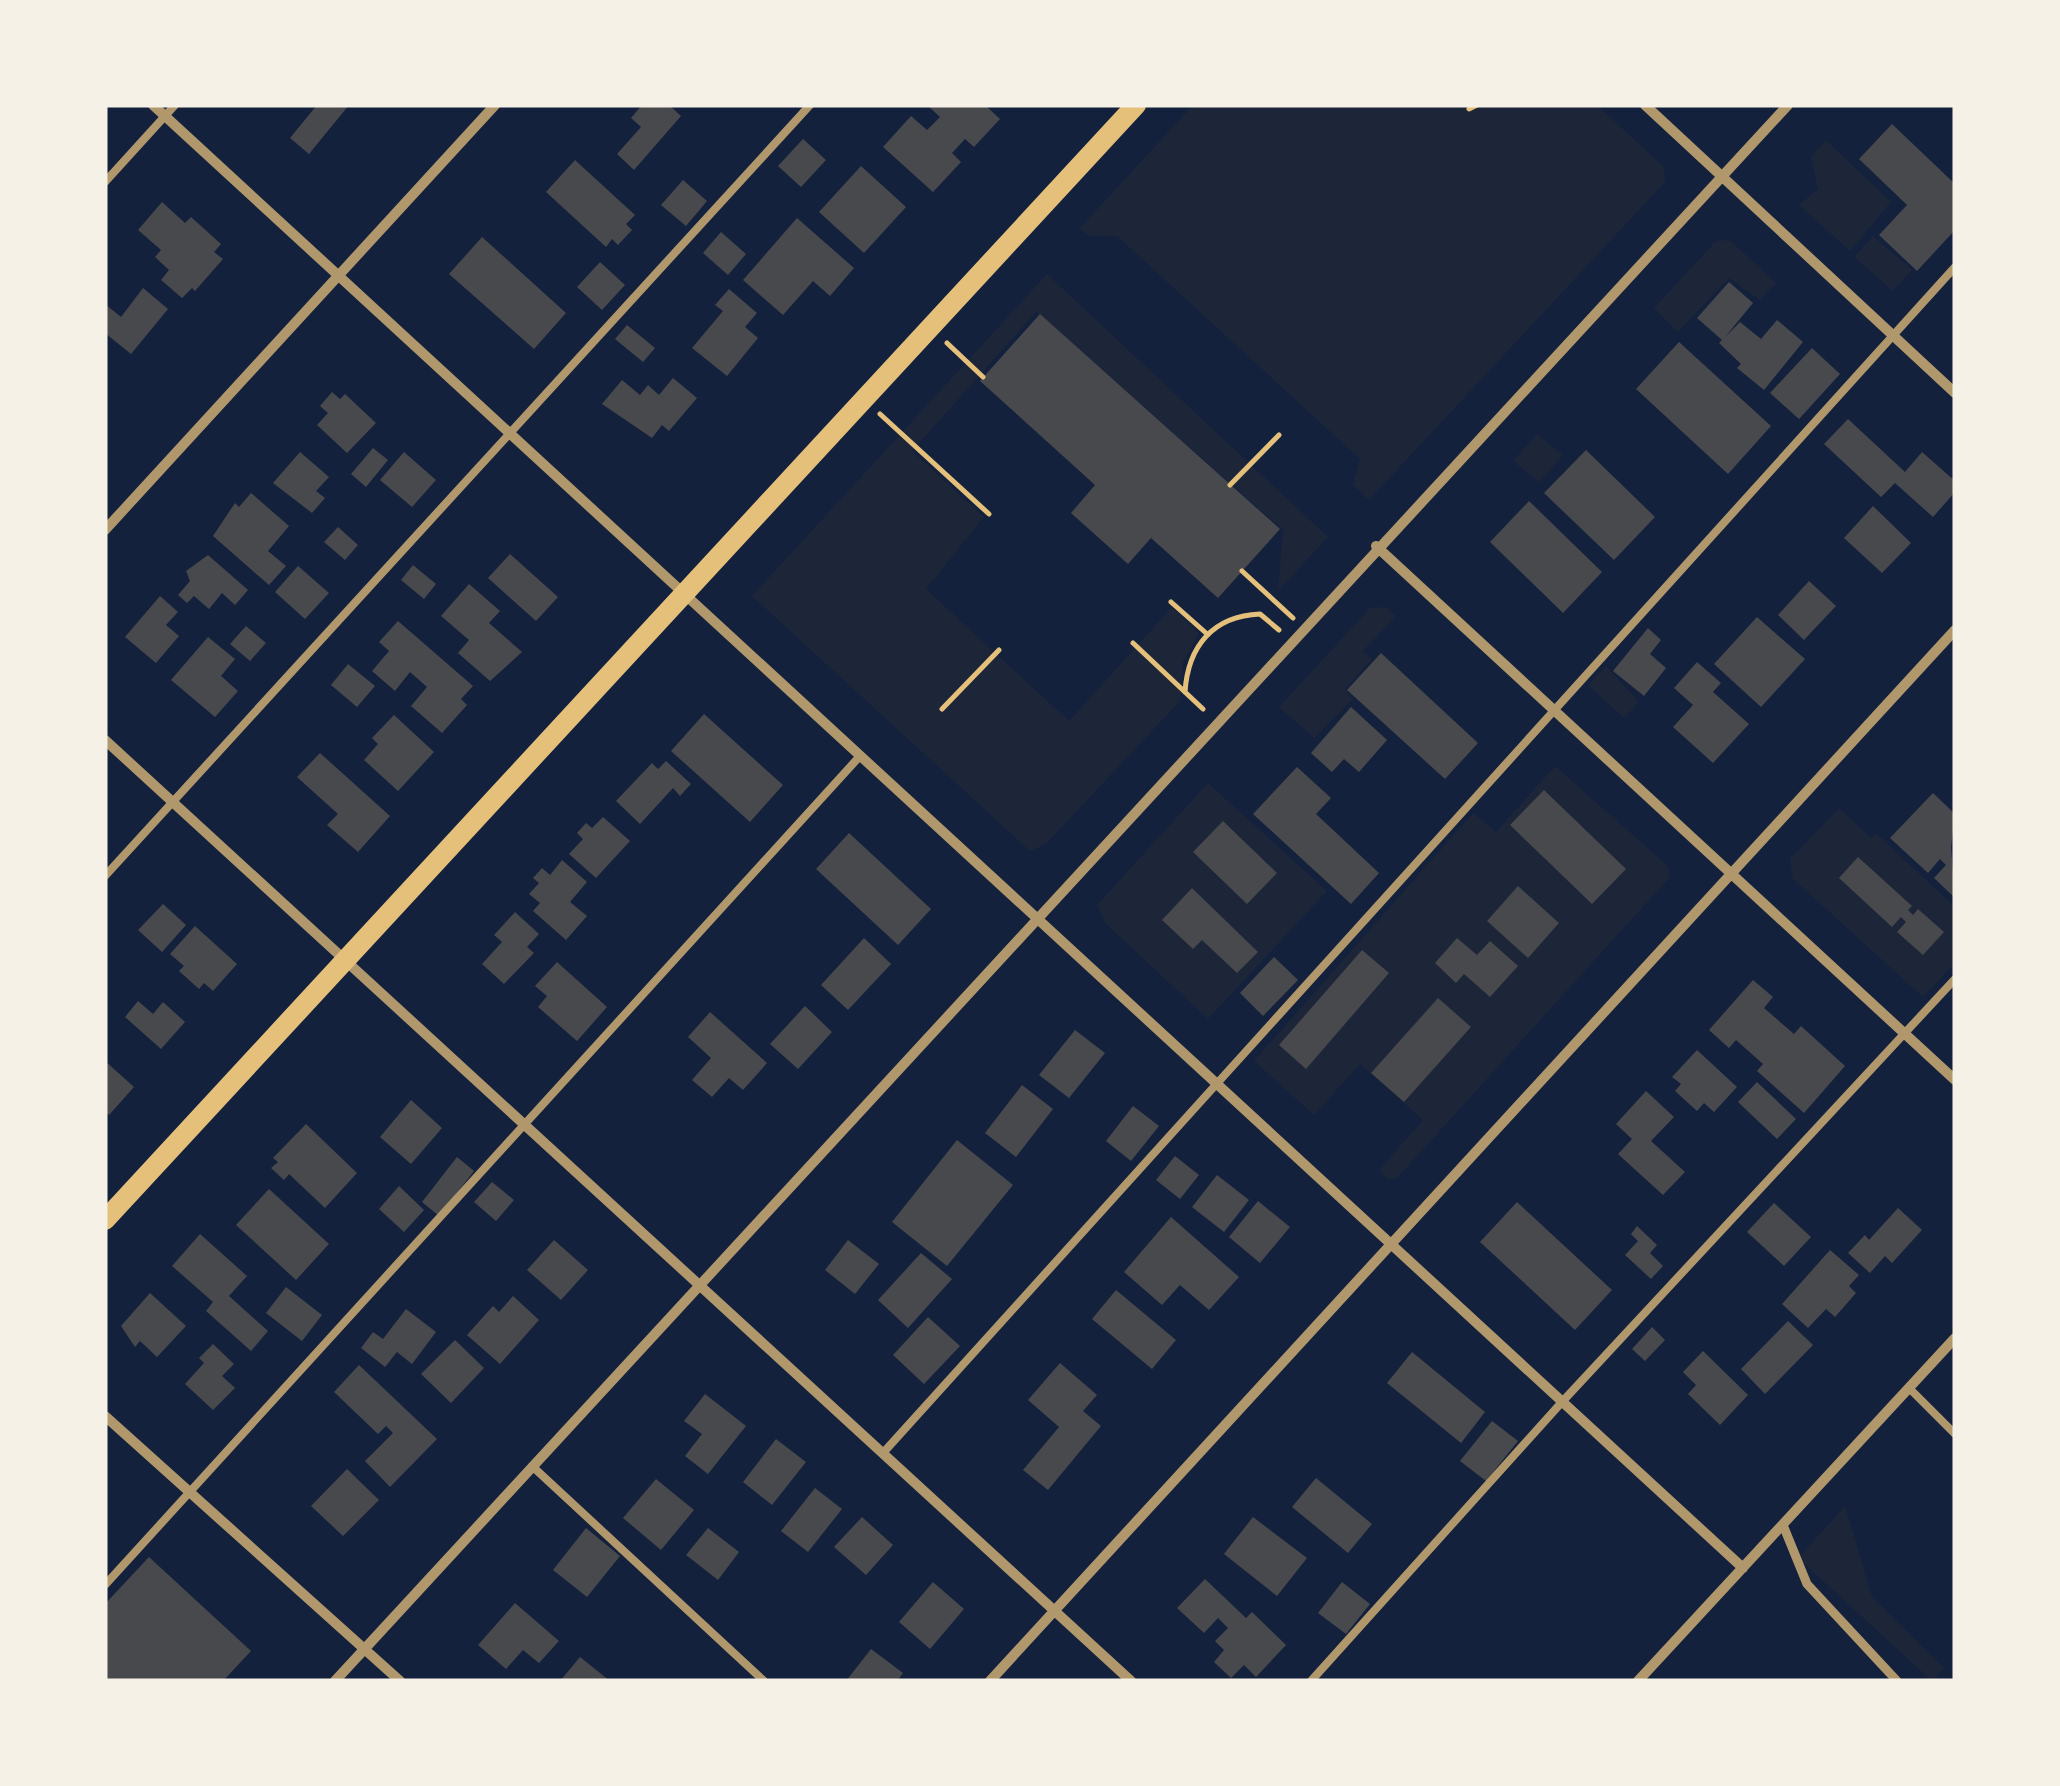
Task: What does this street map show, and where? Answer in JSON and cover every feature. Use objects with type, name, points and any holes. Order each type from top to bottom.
[{"type":"main road","points":[[105,1220],[1136,105]]},
{"type":"street","points":[[152,105],[1743,1568]]},
{"type":"street","points":[[105,530],[495,105]]},
{"type":"street","points":[[1645,105],[1955,392]]},
{"type":"street","points":[[335,1681],[1376,546],[1788,105]]},
{"type":"street","points":[[1376,546],[1955,1080]]},
{"type":"street","points":[[990,1681],[1955,630]]},
{"type":"street","points":[[105,740],[1132,1681]]},
{"type":"street","points":[[1638,1681],[1955,1338]]},
{"type":"street","points":[[105,1416],[400,1681]]},
{"type":"street","points":[[1782,1525],[1807,1584],[1897,1681]]},
{"type":"lane","points":[[105,182],[175,105]]},
{"type":"lane","points":[[105,876],[810,105]]},
{"type":"lane","points":[[883,1453],[1955,267]]},
{"type":"lane","points":[[105,1585],[860,756]]},
{"type":"lane","points":[[1311,1681],[1562,1402],[1955,979]]},
{"type":"lane","points":[[1909,1388],[1955,1434]]},
{"type":"lane","points":[[532,1466],[764,1681]]},
{"type":"path","points":[[1468,109],[1477,105]]},
{"type":"path","points":[[931,326],[983,377]]},
{"type":"path","points":[[900,432],[989,514]]},
{"type":"path","points":[[1230,485],[1279,436]]},
{"type":"path","points":[[1242,571],[1303,626]]},
{"type":"path","points":[[1171,602],[1206,633]]},
{"type":"path","points":[[1185,692],[1186,671],[1206,633],[1232,618],[1260,614],[1290,640]]},
{"type":"path","points":[[1133,643],[1216,721]]},
{"type":"path","points":[[942,709],[999,650]]},
{"type":"shaded area","points":[[1193,105],[1597,105],[1664,167],[1665,182],[1369,500],[1353,485],[1360,459],[1117,236],[1090,236],[1079,229]]},
{"type":"shaded area","points":[[1826,140],[1891,202],[1850,251],[1799,205],[1818,189],[1811,157]]},
{"type":"shaded area","points":[[1873,236],[1912,270],[1893,291],[1854,257]]},
{"type":"shaded area","points":[[1716,241],[1731,241],[1776,283],[1760,300],[1729,278],[1678,332],[1654,308]]},
{"type":"shaded area","points":[[1047,274],[1328,537],[1278,591],[1283,530],[1036,312],[912,451],[984,517],[926,589],[1069,721],[1172,607],[1199,633],[1183,662],[1180,701],[1046,844],[1030,851],[752,596]]},
{"type":"shaded area","points":[[1537,434],[1563,455],[1539,482],[1513,461]]},
{"type":"shaded area","points":[[1386,607],[1396,616],[1363,651],[1372,659],[1345,689],[1353,699],[1314,738],[1279,707],[1370,608]]},
{"type":"shaded area","points":[[1606,666],[1639,702],[1624,718],[1588,685]]},
{"type":"shaded area","points":[[1555,766],[1668,866],[1670,877],[1397,1178],[1388,1179],[1379,1170],[1423,1120],[1360,1064],[1314,1115],[1254,1061],[1473,813],[1496,832]]},
{"type":"shaded area","points":[[1208,783],[1327,891],[1208,1019],[1106,924],[1097,905]]},
{"type":"shaded area","points":[[1839,808],[1871,838],[1877,834],[1955,907],[1955,963],[1923,997],[1793,879],[1790,859]]},
{"type":"shaded area","points":[[1845,1506],[1872,1597],[1944,1668],[1932,1681],[1798,1558]]},
{"type":"building","points":[[317,105],[349,105],[309,154],[290,138]]},
{"type":"building","points":[[642,105],[669,105],[681,116],[634,170],[617,154],[641,127],[631,118]]},
{"type":"building","points":[[927,105],[985,105],[1000,119],[974,147],[965,139],[952,153],[961,162],[933,192],[883,147],[911,116],[927,130],[940,117]]},
{"type":"building","points":[[1892,124],[1955,184],[1955,230],[1917,271],[1879,235],[1907,205],[1859,159]]},
{"type":"building","points":[[803,139],[826,160],[801,187],[778,166]]},
{"type":"building","points":[[575,160],[635,215],[626,224],[632,230],[618,245],[612,239],[606,247],[546,192]]},
{"type":"building","points":[[861,166],[906,207],[864,253],[819,212]]},
{"type":"building","points":[[683,180],[707,201],[686,226],[661,205]]},
{"type":"building","points":[[162,202],[185,223],[191,217],[221,244],[214,252],[223,259],[195,291],[192,288],[182,298],[161,280],[169,270],[155,257],[161,250],[138,230]]},
{"type":"building","points":[[797,218],[854,268],[830,296],[813,281],[783,315],[743,280]]},
{"type":"building","points":[[721,232],[746,254],[728,275],[703,253]]},
{"type":"building","points":[[482,237],[566,313],[534,349],[449,274]]},
{"type":"building","points":[[600,262],[625,285],[602,310],[577,287]]},
{"type":"building","points":[[1729,282],[1753,303],[1725,337],[1740,322],[1761,339],[1777,320],[1803,342],[1764,390],[1737,368],[1741,364],[1719,343],[1722,340],[1697,318]]},
{"type":"building","points":[[143,288],[168,309],[131,354],[105,333],[105,304],[121,317]]},
{"type":"building","points":[[729,289],[757,313],[745,327],[758,338],[727,376],[692,348],[723,311],[715,305]]},
{"type":"building","points":[[1040,314],[1280,529],[1218,598],[1151,538],[1128,564],[1071,513],[1095,485],[980,381]]},
{"type":"building","points":[[627,325],[655,348],[643,362],[615,339]]},
{"type":"building","points":[[1679,342],[1771,426],[1728,474],[1636,389]]},
{"type":"building","points":[[1812,348],[1840,374],[1799,419],[1770,393]]},
{"type":"building","points":[[673,378],[697,398],[669,431],[662,425],[652,438],[602,404],[622,380],[640,395],[648,385],[659,395]]},
{"type":"building","points":[[332,392],[340,399],[345,394],[376,423],[347,453],[317,425],[328,413],[320,406]]},
{"type":"building","points":[[1848,419],[1905,472],[1922,452],[1955,481],[1955,492],[1933,517],[1895,483],[1881,497],[1824,444]]},
{"type":"building","points":[[373,448],[388,460],[366,487],[351,474]]},
{"type":"building","points":[[1586,450],[1655,517],[1614,560],[1544,493]]},
{"type":"building","points":[[300,452],[329,477],[316,491],[325,498],[312,513],[273,483]]},
{"type":"building","points":[[404,452],[436,480],[412,507],[380,480]]},
{"type":"building","points":[[251,493],[289,526],[268,551],[286,566],[269,585],[213,536],[235,503],[239,507]]},
{"type":"building","points":[[1529,501],[1602,572],[1563,613],[1490,542]]},
{"type":"building","points":[[1873,506],[1911,543],[1882,573],[1844,538]]},
{"type":"building","points":[[338,527],[358,545],[345,560],[324,542]]},
{"type":"building","points":[[510,554],[558,597],[536,621],[488,578]]},
{"type":"building","points":[[208,555],[248,590],[235,605],[222,593],[209,609],[194,596],[187,603],[178,595],[190,581],[186,571]]},
{"type":"building","points":[[413,565],[436,584],[424,599],[401,580]]},
{"type":"building","points":[[298,566],[329,593],[305,619],[275,592]]},
{"type":"building","points":[[1809,581],[1836,606],[1804,640],[1778,615]]},
{"type":"building","points":[[469,584],[500,611],[489,623],[522,652],[490,681],[458,653],[469,640],[441,616]]},
{"type":"building","points":[[160,596],[178,612],[166,625],[179,636],[156,663],[125,637]]},
{"type":"building","points":[[1757,617],[1805,659],[1761,707],[1714,664]]},
{"type":"building","points":[[398,621],[473,686],[461,699],[467,705],[442,733],[411,706],[427,687],[410,672],[395,691],[372,671],[389,651],[379,642]]},
{"type":"building","points":[[246,626],[266,643],[250,661],[230,644]]},
{"type":"building","points":[[1648,628],[1661,640],[1650,654],[1666,668],[1644,696],[1613,671]]},
{"type":"building","points":[[208,637],[235,659],[221,676],[238,691],[215,717],[171,680]]},
{"type":"building","points":[[1381,653],[1478,743],[1445,779],[1347,690]]},
{"type":"building","points":[[1697,662],[1721,683],[1713,692],[1749,724],[1713,763],[1673,727],[1693,705],[1674,688]]},
{"type":"building","points":[[348,664],[375,686],[357,707],[331,685]]},
{"type":"building","points":[[1351,707],[1387,740],[1359,772],[1344,759],[1332,772],[1311,753]]},
{"type":"building","points":[[704,714],[783,785],[750,822],[671,751]]},
{"type":"building","points":[[394,715],[434,752],[398,791],[364,760],[378,744],[372,738]]},
{"type":"building","points":[[320,753],[390,816],[358,852],[327,825],[338,814],[297,777]]},
{"type":"building","points":[[666,761],[691,784],[680,796],[673,788],[640,824],[616,801],[652,763],[658,769]]},
{"type":"building","points":[[1297,767],[1331,798],[1316,814],[1379,873],[1351,904],[1253,814]]},
{"type":"building","points":[[1544,790],[1626,869],[1592,904],[1510,825]]},
{"type":"building","points":[[1933,793],[1955,814],[1951,847],[1955,898],[1934,878],[1946,865],[1940,859],[1928,873],[1890,838]]},
{"type":"building","points":[[603,817],[630,841],[596,878],[569,854],[583,839],[577,833],[586,823],[592,828]]},
{"type":"building","points":[[1223,821],[1277,873],[1247,904],[1193,852]]},
{"type":"building","points":[[849,833],[931,909],[898,945],[816,869]]},
{"type":"building","points":[[1858,857],[1912,906],[1908,910],[1913,915],[1918,909],[1944,932],[1923,955],[1897,932],[1906,922],[1901,917],[1892,927],[1839,878]]},
{"type":"building","points":[[562,860],[587,882],[570,902],[587,916],[566,940],[533,911],[540,903],[529,894],[539,883],[533,878],[542,868],[550,875]]},
{"type":"building","points":[[1518,886],[1559,923],[1528,958],[1487,921]]},
{"type":"building","points":[[1192,888],[1258,952],[1237,973],[1202,940],[1193,949],[1162,920]]},
{"type":"building","points":[[163,904],[186,925],[162,952],[138,930]]},
{"type":"building","points":[[515,912],[539,934],[527,947],[534,953],[504,984],[482,964],[502,942],[494,935]]},
{"type":"building","points":[[195,926],[237,964],[213,991],[204,983],[199,989],[179,971],[184,966],[170,954]]},
{"type":"building","points":[[864,938],[891,964],[848,1010],[821,985]]},
{"type":"building","points":[[1457,938],[1477,955],[1490,941],[1518,966],[1490,997],[1464,974],[1456,983],[1435,963]]},
{"type":"building","points":[[1362,950],[1389,973],[1306,1069],[1279,1045]]},
{"type":"building","points":[[1274,957],[1298,980],[1263,1016],[1240,993]]},
{"type":"building","points":[[557,962],[607,1007],[577,1041],[538,1007],[547,996],[535,986]]},
{"type":"building","points":[[1753,980],[1773,997],[1764,1008],[1794,1034],[1801,1026],[1845,1066],[1804,1113],[1757,1071],[1763,1064],[1736,1040],[1729,1048],[1709,1030]]},
{"type":"building","points":[[1438,998],[1471,1027],[1404,1102],[1371,1073]]},
{"type":"building","points":[[138,1001],[153,1014],[163,1002],[185,1022],[161,1049],[125,1017]]},
{"type":"building","points":[[805,1006],[832,1032],[798,1069],[770,1044]]},
{"type":"building","points":[[710,1012],[767,1063],[743,1090],[729,1078],[712,1097],[692,1080],[711,1058],[688,1037]]},
{"type":"building","points":[[1075,1030],[1105,1053],[1069,1098],[1039,1075]]},
{"type":"building","points":[[1697,1050],[1737,1087],[1714,1112],[1704,1103],[1697,1111],[1675,1091],[1681,1084],[1672,1077]]},
{"type":"building","points":[[105,1061],[134,1087],[109,1115],[105,1111]]},
{"type":"building","points":[[1757,1082],[1796,1119],[1777,1139],[1738,1102]]},
{"type":"building","points":[[1022,1085],[1053,1109],[1016,1157],[985,1133]]},
{"type":"building","points":[[1646,1091],[1674,1117],[1651,1141],[1685,1172],[1663,1195],[1618,1154],[1632,1139],[1616,1124]]},
{"type":"building","points":[[411,1100],[442,1128],[411,1164],[380,1137]]},
{"type":"building","points":[[1133,1106],[1159,1126],[1131,1161],[1106,1141]]},
{"type":"building","points":[[306,1124],[357,1173],[325,1208],[289,1174],[284,1180],[271,1168],[278,1162],[273,1158]]},
{"type":"building","points":[[957,1140],[1013,1185],[947,1266],[892,1222]]},
{"type":"building","points":[[1175,1156],[1199,1175],[1180,1199],[1156,1180]]},
{"type":"building","points":[[457,1157],[474,1171],[439,1216],[422,1202]]},
{"type":"building","points":[[1217,1175],[1249,1200],[1224,1232],[1192,1207]]},
{"type":"building","points":[[492,1182],[514,1200],[496,1221],[474,1202]]},
{"type":"building","points":[[399,1186],[424,1210],[404,1232],[379,1209]]},
{"type":"building","points":[[269,1189],[329,1244],[296,1280],[236,1225]]},
{"type":"building","points":[[1258,1201],[1290,1227],[1260,1263],[1229,1237]]},
{"type":"building","points":[[1517,1202],[1612,1290],[1575,1330],[1480,1242]]},
{"type":"building","points":[[1774,1203],[1811,1237],[1784,1266],[1747,1232]]},
{"type":"building","points":[[1898,1208],[1922,1230],[1892,1263],[1885,1256],[1870,1273],[1848,1253],[1865,1235],[1869,1240]]},
{"type":"building","points":[[1171,1217],[1239,1277],[1209,1310],[1180,1285],[1162,1305],[1124,1272]]},
{"type":"building","points":[[1637,1226],[1657,1245],[1650,1253],[1663,1266],[1651,1279],[1625,1255],[1638,1241],[1631,1234]]},
{"type":"building","points":[[200,1234],[247,1276],[229,1296],[268,1331],[251,1351],[206,1311],[213,1302],[172,1266]]},
{"type":"building","points":[[554,1240],[588,1270],[561,1300],[527,1270]]},
{"type":"building","points":[[848,1240],[879,1264],[855,1294],[825,1270]]},
{"type":"building","points":[[1830,1250],[1859,1275],[1849,1286],[1856,1293],[1835,1317],[1826,1309],[1808,1328],[1782,1304]]},
{"type":"building","points":[[921,1253],[952,1279],[908,1328],[878,1300]]},
{"type":"building","points":[[286,1287],[322,1315],[302,1341],[266,1313]]},
{"type":"building","points":[[1116,1290],[1176,1340],[1152,1369],[1092,1319]]},
{"type":"building","points":[[150,1293],[186,1326],[157,1357],[140,1341],[135,1347],[121,1326]]},
{"type":"building","points":[[513,1296],[539,1320],[500,1364],[467,1335],[493,1306],[499,1312]]},
{"type":"building","points":[[406,1309],[436,1332],[412,1364],[397,1352],[385,1367],[361,1348],[373,1332],[383,1339]]},
{"type":"building","points":[[928,1317],[960,1346],[924,1384],[893,1355]]},
{"type":"building","points":[[1788,1321],[1813,1345],[1765,1394],[1741,1369]]},
{"type":"building","points":[[1652,1327],[1665,1340],[1645,1361],[1632,1349]]},
{"type":"building","points":[[455,1340],[484,1368],[451,1403],[421,1374]]},
{"type":"building","points":[[213,1344],[234,1364],[222,1376],[235,1388],[213,1410],[185,1384],[204,1363],[199,1358]]},
{"type":"building","points":[[1703,1351],[1748,1395],[1720,1425],[1688,1394],[1696,1385],[1683,1372]]},
{"type":"building","points":[[1412,1352],[1485,1412],[1461,1443],[1387,1383]]},
{"type":"building","points":[[1060,1363],[1097,1395],[1083,1411],[1101,1426],[1048,1490],[1023,1470],[1059,1427],[1028,1400]]},
{"type":"building","points":[[359,1365],[437,1439],[390,1487],[365,1461],[393,1433],[386,1426],[378,1434],[334,1392]]},
{"type":"building","points":[[705,1394],[746,1426],[708,1474],[685,1456],[702,1434],[684,1421]]},
{"type":"building","points":[[1492,1421],[1518,1441],[1486,1481],[1460,1461]]},
{"type":"building","points":[[776,1439],[806,1462],[772,1505],[743,1482]]},
{"type":"building","points":[[347,1469],[379,1500],[343,1536],[311,1506]]},
{"type":"building","points":[[1316,1478],[1372,1524],[1348,1553],[1292,1507]]},
{"type":"building","points":[[656,1479],[694,1510],[661,1550],[623,1518]]},
{"type":"building","points":[[815,1488],[842,1509],[808,1552],[781,1531]]},
{"type":"building","points":[[862,1517],[893,1545],[866,1575],[834,1547]]},
{"type":"building","points":[[1253,1517],[1307,1558],[1277,1596],[1224,1554]]},
{"type":"building","points":[[586,1528],[620,1556],[587,1597],[553,1570]]},
{"type":"building","points":[[708,1528],[739,1552],[718,1580],[686,1555]]},
{"type":"building","points":[[149,1557],[251,1651],[223,1681],[105,1681],[105,1604]]},
{"type":"building","points":[[1205,1579],[1246,1618],[1252,1612],[1286,1645],[1256,1677],[1244,1665],[1231,1678],[1214,1662],[1224,1650],[1215,1641],[1228,1628],[1218,1618],[1204,1633],[1177,1608]]},
{"type":"building","points":[[933,1582],[964,1609],[930,1649],[899,1622]]},
{"type":"building","points":[[1342,1582],[1370,1604],[1346,1634],[1318,1613]]},
{"type":"building","points":[[515,1603],[559,1641],[539,1663],[523,1650],[506,1669],[478,1645]]},
{"type":"building","points":[[871,1649],[903,1673],[897,1681],[846,1681]]},
{"type":"building","points":[[580,1657],[610,1681],[560,1681]]}]
